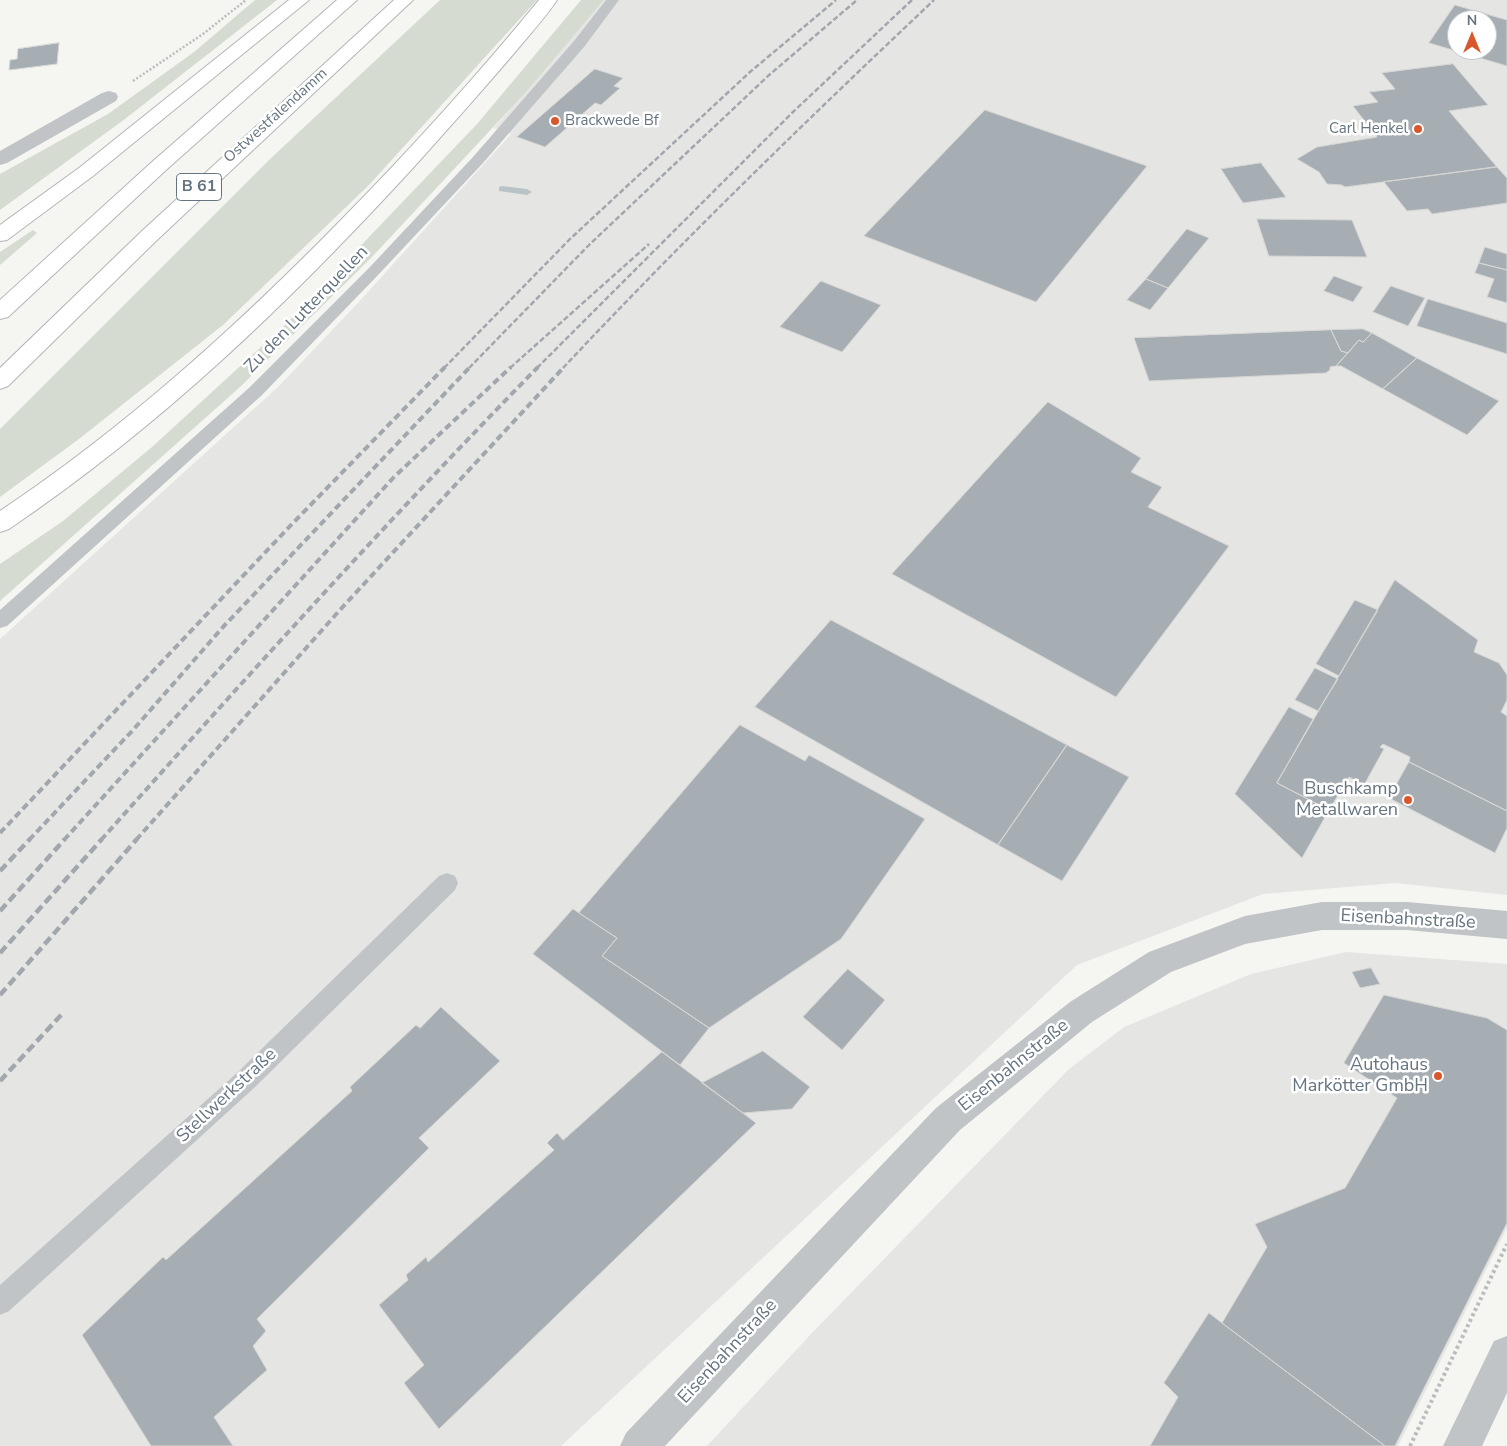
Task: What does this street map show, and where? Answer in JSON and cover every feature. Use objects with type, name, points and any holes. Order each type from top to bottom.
[{"type":"highway","points":[[0,235],[86,172],[300,0]]},
{"type":"highway","name":"B 61","points":[[0,312],[159,166],[348,0]]},
{"type":"highway","name":"Ostwestfalendamm","points":[[0,381],[210,176],[404,0]]},
{"type":"highway","points":[[0,523],[50,490],[148,413],[236,335],[309,265],[426,142],[520,36],[548,0]]},
{"type":"street","points":[[0,159],[109,97]]},
{"type":"street","name":"Eisenbahnstraße","points":[[639,1446],[948,1119],[1081,1012],[1160,962],[1246,930],[1322,916],[1407,916],[1507,925]]},
{"type":"street","points":[[1462,1446],[1507,1354]]},
{"type":"lane","name":"Zu den Lutterquellen","points":[[0,621],[263,384],[374,271],[478,160],[579,44],[613,0]]},
{"type":"lane","name":"Stellwerkstraße","points":[[0,1302],[246,1080],[447,883]]},
{"type":"path","points":[[109,97],[202,34],[246,0]]},
{"type":"path","points":[[1410,1446],[1507,1244]]},
{"type":"shaded area","points":[[255,0],[277,0],[125,119],[0,210],[0,174],[108,114],[194,52]]},
{"type":"shaded area","points":[[440,0],[537,0],[369,185],[223,325],[79,439],[0,497],[0,429],[268,161]]},
{"type":"shaded area","points":[[581,0],[604,0],[526,92],[371,258],[240,387],[0,601],[0,564],[63,521],[152,447],[284,326],[477,124]]},
{"type":"shaded area","points":[[604,0],[1507,0],[1507,895],[1395,883],[1263,894],[1077,965],[561,1446],[0,1446],[0,639],[278,387],[357,304],[511,134],[494,128]]},
{"type":"shaded area","points":[[33,230],[37,233],[0,265],[0,252]]},
{"type":"shaded area","points":[[1346,952],[1507,964],[1507,1228],[1398,1446],[707,1446],[811,1334],[1068,1070],[1124,1027],[1251,974]]},
{"type":"building","points":[[1455,5],[1472,10],[1452,10]]},
{"type":"building","points":[[1447,17],[1447,48],[1429,43]]},
{"type":"building","points":[[1497,17],[1507,20],[1507,66],[1487,60],[1497,60]]},
{"type":"building","points":[[59,43],[57,64],[9,70],[10,60],[17,59],[18,49]]},
{"type":"building","name":"Carl Henkel","points":[[1453,64],[1488,105],[1449,111],[1497,167],[1345,187],[1327,184],[1319,172],[1297,159],[1317,147],[1377,137],[1353,106],[1378,102],[1369,92],[1395,89],[1382,73]]},
{"type":"building","name":"Brackwede Bf","points":[[595,69],[623,78],[614,86],[620,88],[601,105],[595,103],[545,147],[517,137]]},
{"type":"building","points":[[985,110],[1147,166],[1036,302],[864,236]]},
{"type":"building","points":[[1261,163],[1286,197],[1243,203],[1221,169]]},
{"type":"building","points":[[1497,167],[1507,178],[1507,203],[1432,214],[1428,209],[1407,211],[1384,182]]},
{"type":"building","points":[[1257,219],[1352,220],[1367,257],[1269,256]]},
{"type":"building","points":[[1187,229],[1209,238],[1168,288],[1146,279]]},
{"type":"building","points":[[1485,247],[1507,254],[1507,270],[1479,263]]},
{"type":"building","points":[[1479,263],[1507,270],[1507,303],[1487,297],[1494,279],[1475,273]]},
{"type":"building","points":[[1334,276],[1363,287],[1353,302],[1324,291]]},
{"type":"building","points":[[1146,279],[1168,288],[1150,310],[1127,300]]},
{"type":"building","points":[[821,281],[881,305],[842,352],[780,327]]},
{"type":"building","points":[[1391,286],[1425,298],[1408,326],[1373,312]]},
{"type":"building","points":[[1428,299],[1507,323],[1507,354],[1417,326]]},
{"type":"building","points":[[1363,329],[1372,333],[1363,342],[1359,340],[1348,353],[1341,351],[1331,330]]},
{"type":"building","points":[[1331,330],[1341,351],[1348,353],[1336,366],[1330,367],[1330,370],[1326,373],[1149,381],[1134,338]]},
{"type":"building","points":[[1372,333],[1417,358],[1383,389],[1341,366],[1336,366],[1359,340],[1363,342]]},
{"type":"building","points":[[1417,358],[1499,401],[1467,435],[1383,389]]},
{"type":"building","points":[[1048,402],[1141,458],[1131,472],[1162,487],[1148,507],[1229,546],[1116,697],[892,574]]},
{"type":"building","points":[[1395,580],[1478,640],[1474,652],[1499,663],[1507,675],[1507,700],[1501,712],[1507,716],[1507,811],[1409,762],[1410,757],[1383,744],[1380,747],[1384,749],[1364,785],[1349,777],[1329,810],[1277,783]]},
{"type":"building","points":[[1355,600],[1378,610],[1339,676],[1316,664]]},
{"type":"building","points":[[831,620],[1067,745],[998,845],[755,707]]},
{"type":"building","points":[[1315,668],[1338,679],[1318,711],[1295,700]]},
{"type":"building","points":[[1289,707],[1313,719],[1277,783],[1329,810],[1302,858],[1235,794]]},
{"type":"building","points":[[740,725],[805,761],[809,755],[925,819],[841,939],[709,1028],[602,956],[617,938],[579,913]]},
{"type":"building","points":[[1067,745],[1129,777],[1062,881],[998,845]]},
{"type":"building","points":[[1409,762],[1507,811],[1507,828],[1495,853],[1389,798]]},
{"type":"building","points":[[573,909],[617,938],[602,956],[709,1028],[680,1065],[533,954]]},
{"type":"building","points":[[1371,968],[1380,984],[1360,988],[1352,972]]},
{"type":"building","points":[[848,969],[885,1000],[842,1050],[803,1017]]},
{"type":"building","points":[[1384,995],[1487,1018],[1507,1030],[1507,1223],[1395,1446],[1385,1446],[1222,1323],[1267,1247],[1255,1224],[1345,1188],[1397,1098],[1344,1063]]},
{"type":"building","points":[[441,1007],[500,1061],[419,1138],[429,1148],[257,1319],[266,1331],[253,1346],[267,1370],[214,1417],[233,1446],[151,1446],[82,1335],[163,1257],[166,1260],[352,1091],[350,1087],[416,1025],[420,1028]]},
{"type":"building","points":[[763,1051],[810,1087],[792,1109],[743,1113],[702,1083]]},
{"type":"building","points":[[662,1052],[756,1123],[439,1429],[404,1383],[424,1365],[379,1305],[408,1280],[406,1275],[426,1257],[428,1262],[554,1150],[547,1143],[557,1133],[563,1140]]},
{"type":"building","points":[[1209,1313],[1385,1446],[1150,1446],[1178,1397],[1164,1383]]},
{"type":"waterway","points":[[502,189],[527,192]]},
{"type":"railway","points":[[444,368],[570,239],[750,72],[836,0]]},
{"type":"railway","points":[[469,368],[589,245],[768,76],[857,0]]},
{"type":"railway","points":[[538,367],[793,112],[912,0]]},
{"type":"railway","points":[[563,368],[746,181],[934,0]]},
{"type":"railway","points":[[510,368],[649,244]]},
{"type":"railway","points":[[0,833],[293,523],[445,367]]},
{"type":"railway","points":[[29,840],[133,730],[223,627],[470,367]]},
{"type":"railway","points":[[64,840],[394,477],[511,367]]},
{"type":"railway","points":[[101,840],[371,542],[538,367]]},
{"type":"railway","points":[[136,840],[339,611],[564,367]]},
{"type":"railway","points":[[0,871],[30,839]]},
{"type":"railway","points":[[0,911],[65,839]]},
{"type":"railway","points":[[0,953],[102,839]]},
{"type":"railway","points":[[0,995],[137,839]]},
{"type":"railway","points":[[0,1081],[62,1014]]},
{"type":"place","name":"Brackwede Bf","points":[[555,121]]},
{"type":"place","name":"Carl Henkel","points":[[1418,129]]},
{"type":"place","name":"Buschkamp Metallwaren","points":[[1408,800]]},
{"type":"place","name":"Autohaus Markötter GmbH","points":[[1438,1076]]}]
